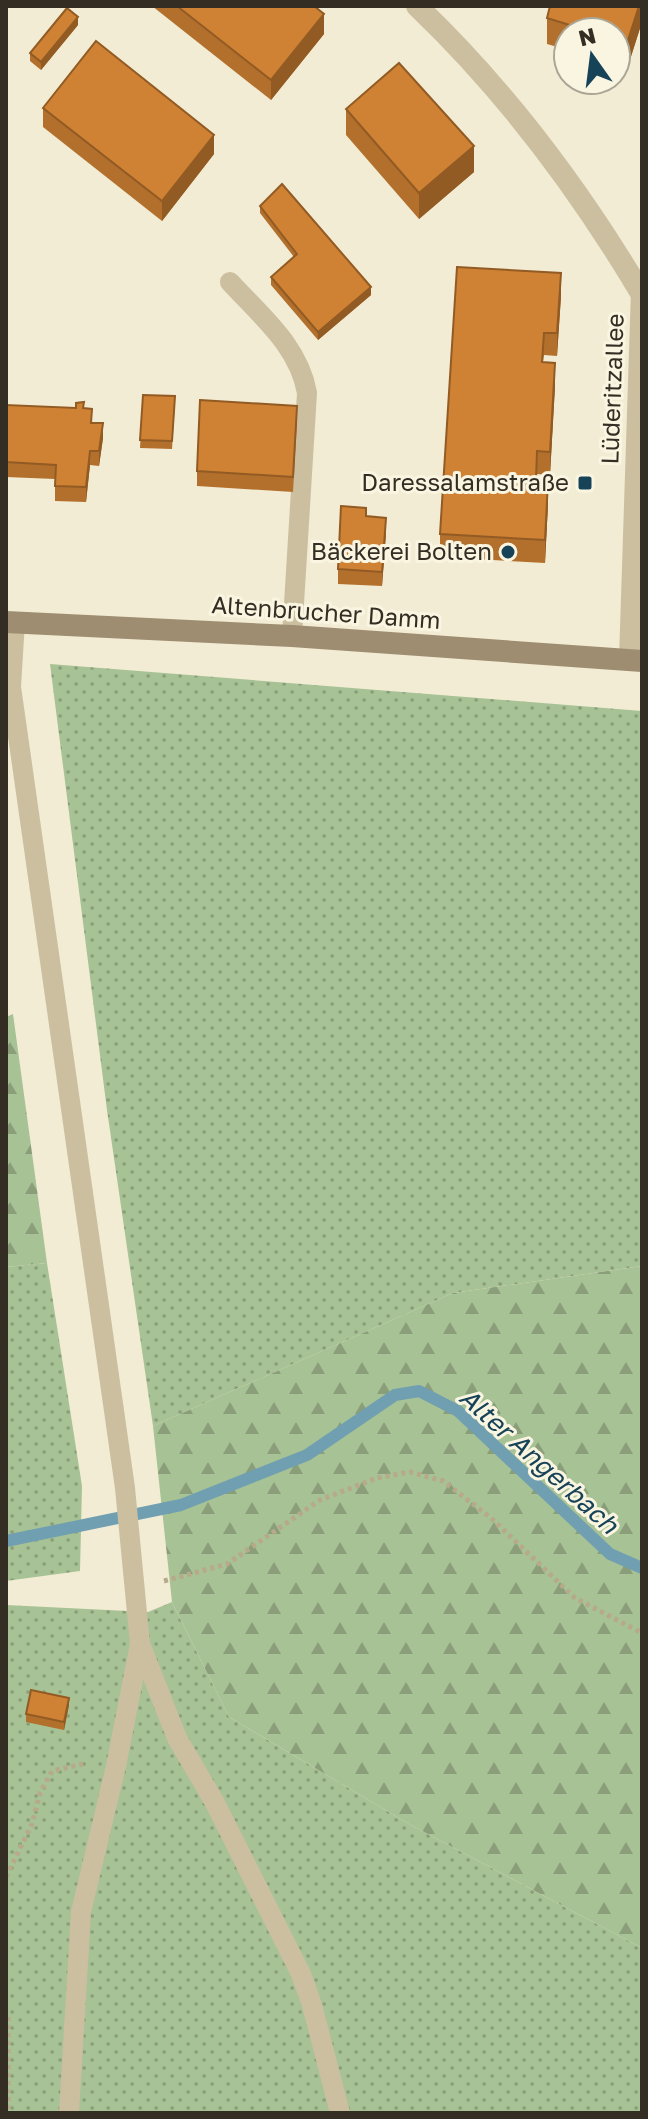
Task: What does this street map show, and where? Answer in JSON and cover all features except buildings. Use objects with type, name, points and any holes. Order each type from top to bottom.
[{"type":"main road","name":"Altenbrucher Damm","points":[[10,622],[292,636],[636,660]]},
{"type":"street","name":"Lüderitzallee","points":[[417,6],[517,116],[575,189],[642,292],[636,660]]},
{"type":"lane","points":[[230,282],[291,347],[304,371],[307,393],[292,636]]},
{"type":"lane","points":[[10,622],[13,702],[125,1488],[140,1644],[177,1738],[215,1803],[301,1974],[321,2035],[340,2113]]},
{"type":"lane","points":[[69,2113],[81,1912],[116,1766],[140,1644]]},
{"type":"path","points":[[134,1578],[166,1581],[227,1564],[320,1500],[377,1478],[410,1472],[443,1481],[491,1518],[575,1598],[642,1633]]},
{"type":"path","points":[[6,1877],[32,1824],[40,1793],[52,1771]]},
{"type":"path","points":[[8,2017],[8,2113]]},
{"type":"green space","points":[[50,664],[642,711],[642,1266],[453,1293],[153,1426],[107,1110]]},
{"type":"green space","points":[[13,1014],[47,1263],[6,1267],[6,1017]]},
{"type":"green space","points":[[47,1263],[82,1486],[80,1571],[6,1581],[6,1267]]},
{"type":"green space","points":[[642,1266],[642,1948],[409,1824],[229,1717],[172,1602],[153,1426],[453,1293]]},
{"type":"green space","points":[[172,1602],[229,1717],[409,1824],[642,1948],[642,2113],[6,2113],[6,1605],[148,1612]]},
{"type":"waterway","name":"Alter Angerbach","points":[[6,1541],[181,1505],[307,1455],[395,1395],[419,1391],[458,1411],[610,1554],[642,1568]]},
{"type":"place","name":"Daressalamstraße","points":[[585,483]]},
{"type":"place","name":"Bäckerei Bolten","points":[[508,552]]}]
